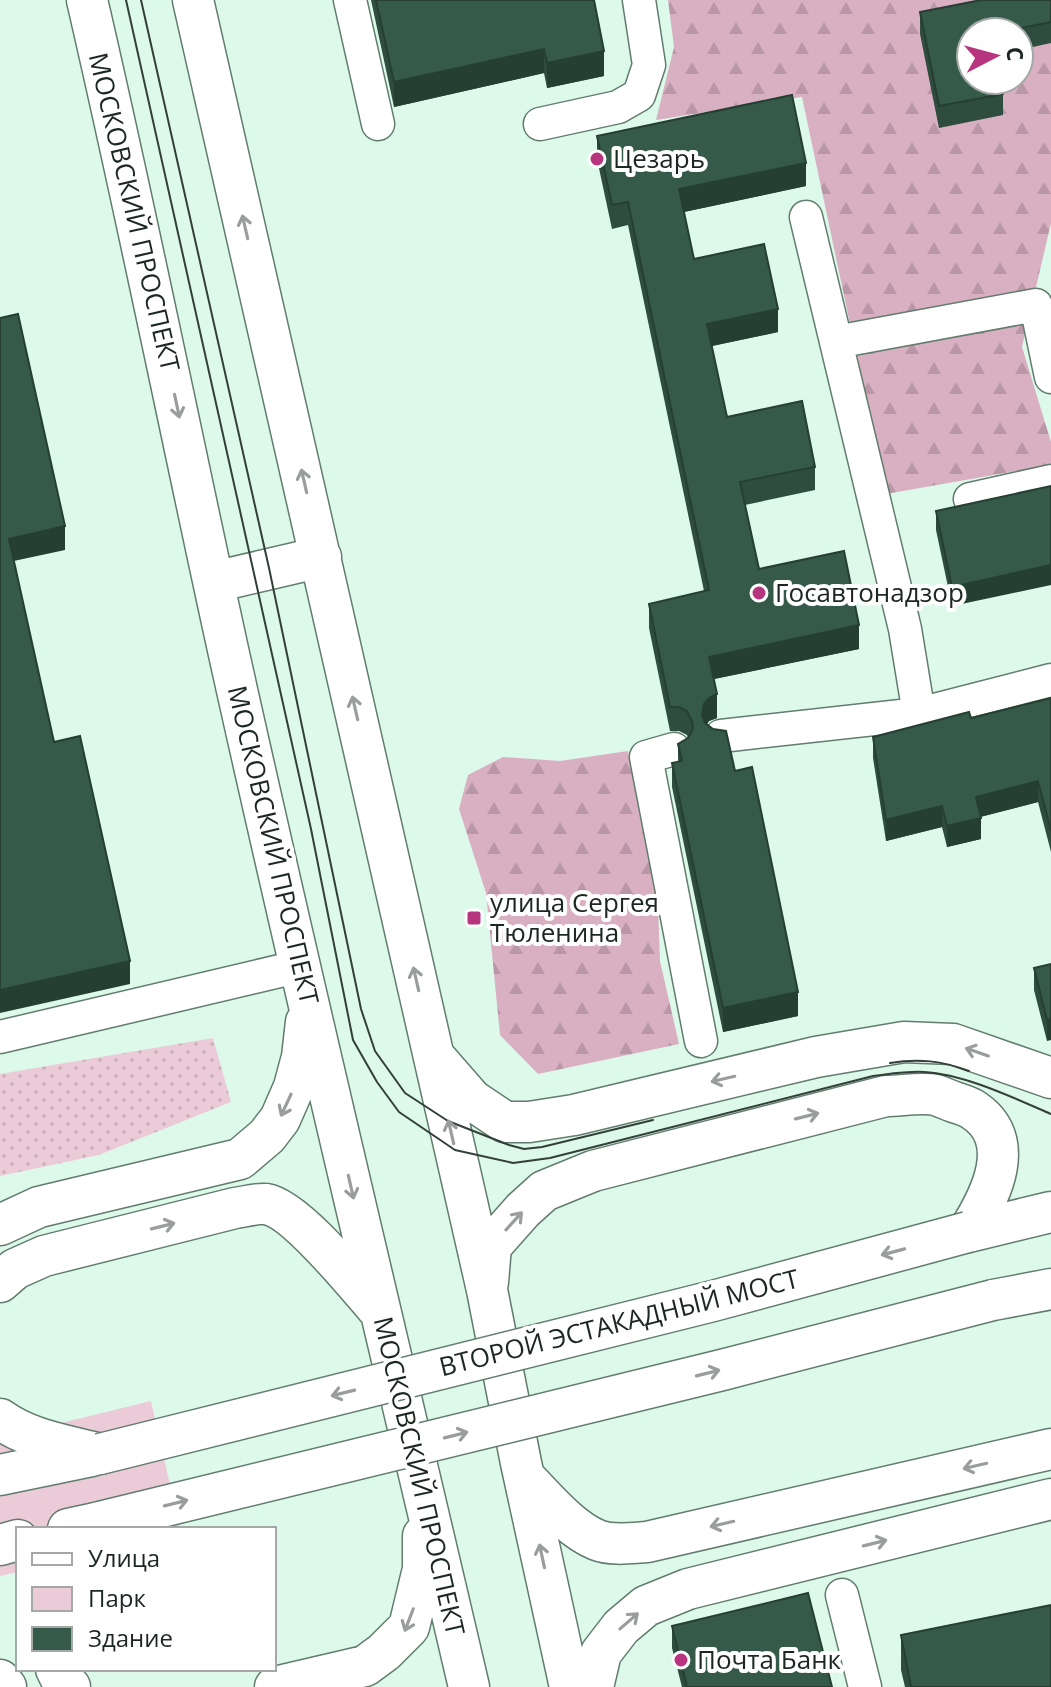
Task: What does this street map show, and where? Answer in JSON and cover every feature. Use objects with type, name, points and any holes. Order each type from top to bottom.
[{"type":"main road","name":"МОСКОВСКИЙ ПРОСПЕКТ","points":[[87,0],[214,582],[379,1312],[469,1687]]},
{"type":"main road","points":[[193,0],[487,1290],[570,1687]]},
{"type":"main road","points":[[214,582],[321,557]]},
{"type":"main road","points":[[0,1225],[39,1207],[240,1159],[267,1136],[280,1119],[294,1087],[302,1057],[305,984]]},
{"type":"main road","points":[[433,1055],[472,1100],[505,1122],[529,1122],[574,1115],[816,1057],[904,1042],[953,1044],[1051,1078]]},
{"type":"main road","points":[[487,1290],[491,1246],[544,1191],[593,1171],[886,1096],[934,1095],[971,1109],[990,1125],[996,1142],[998,1164],[992,1189],[968,1232]]},
{"type":"main road","points":[[0,1282],[15,1269],[44,1256],[235,1208],[267,1204],[290,1217],[328,1252],[379,1312]]},
{"type":"main road","name":"ВТОРОЙ ЭСТАКАДНЫЙ МОСТ","points":[[0,1475],[100,1454],[713,1301],[1051,1212]]},
{"type":"main road","points":[[86,1527],[993,1300],[1051,1289]]},
{"type":"main road","points":[[0,1419],[14,1430],[100,1454]]},
{"type":"main road","points":[[525,1478],[569,1522],[598,1540],[621,1544],[647,1542],[1051,1449]]},
{"type":"main road","points":[[275,1687],[365,1666],[409,1627],[423,1569],[422,1488]]},
{"type":"main road","points":[[593,1687],[601,1653],[621,1627],[646,1606],[688,1589],[1051,1499]]},
{"type":"main road","points":[[57,1671],[70,1687]]},
{"type":"main road","points":[[0,1680],[6,1687]]},
{"type":"street","points":[[350,0],[378,124]]},
{"type":"street","points":[[540,124],[618,107],[639,95],[649,65],[639,0]]},
{"type":"street","points":[[806,217],[905,629],[919,714]]},
{"type":"street","points":[[836,342],[1036,305],[1051,377]]},
{"type":"street","points":[[970,499],[1051,481]]},
{"type":"street","points":[[721,736],[919,714],[1051,680]]},
{"type":"street","points":[[674,749],[646,757],[701,1041]]},
{"type":"street","points":[[0,1037],[305,984]]},
{"type":"street","points":[[842,1595],[865,1687]]},
{"type":"green space","points":[[668,0],[1051,0],[1051,223],[1022,347],[1051,442],[1051,465],[886,494],[802,97],[656,120],[674,47]]},
{"type":"green space","points":[[628,751],[657,877],[660,961],[679,1044],[538,1074],[500,1035],[486,893],[459,809],[468,775],[503,757],[560,761]]},
{"type":"green space","points":[[213,1038],[231,1102],[99,1155],[0,1176],[0,1074]]},
{"type":"green space","points":[[151,1401],[180,1527],[16,1527],[16,1572],[0,1576],[0,1438]]},
{"type":"building","points":[[376,0],[594,0],[604,51],[547,63],[544,49],[394,82]]},
{"type":"building","points":[[981,0],[1051,0],[1051,22],[1035,25],[1035,16],[955,16],[955,96],[992,96],[939,106],[920,12]]},
{"type":"building","points":[[792,95],[806,163],[679,189],[694,259],[764,244],[778,309],[707,324],[727,417],[802,401],[815,467],[740,482],[759,569],[844,551],[859,625],[709,657],[717,694],[704,704],[702,715],[705,723],[713,729],[726,731],[735,771],[752,767],[798,992],[723,1008],[672,763],[682,761],[678,744],[688,738],[693,729],[692,721],[687,711],[670,707],[649,604],[709,590],[628,202],[612,205],[597,136]]},
{"type":"building","points":[[18,314],[65,526],[9,539],[54,742],[80,736],[130,961],[0,990],[0,318]]},
{"type":"building","points":[[1051,486],[1051,565],[952,587],[936,511]]},
{"type":"building","points":[[1051,698],[1051,831],[1038,781],[976,797],[981,818],[947,826],[942,806],[886,820],[873,737],[969,712],[971,718]]},
{"type":"building","points":[[1051,964],[1051,1019],[1047,1020],[1034,968]]},
{"type":"building","points":[[808,1593],[832,1687],[687,1687],[672,1626]]},
{"type":"building","points":[[1051,1605],[1051,1687],[911,1687],[901,1635]]},
{"type":"tram line","points":[[126,0],[311,829],[353,1040],[399,1112],[455,1150],[513,1163],[550,1158],[873,1076],[898,1073],[924,1072],[956,1077],[1051,1114]]},
{"type":"tram line","points":[[141,0],[269,568],[361,1009],[375,1051],[405,1093],[448,1121],[524,1149],[653,1120]]},
{"type":"tram line","points":[[890,1063],[930,1061],[969,1071]]},
{"type":"place","name":"Цезарь","points":[[597,159]]},
{"type":"place","name":"Госавтонадзор","points":[[759,593]]},
{"type":"place","name":"улица Сергея Тюленина","points":[[474,918]]},
{"type":"place","name":"Почта Банк","points":[[681,1660]]}]
